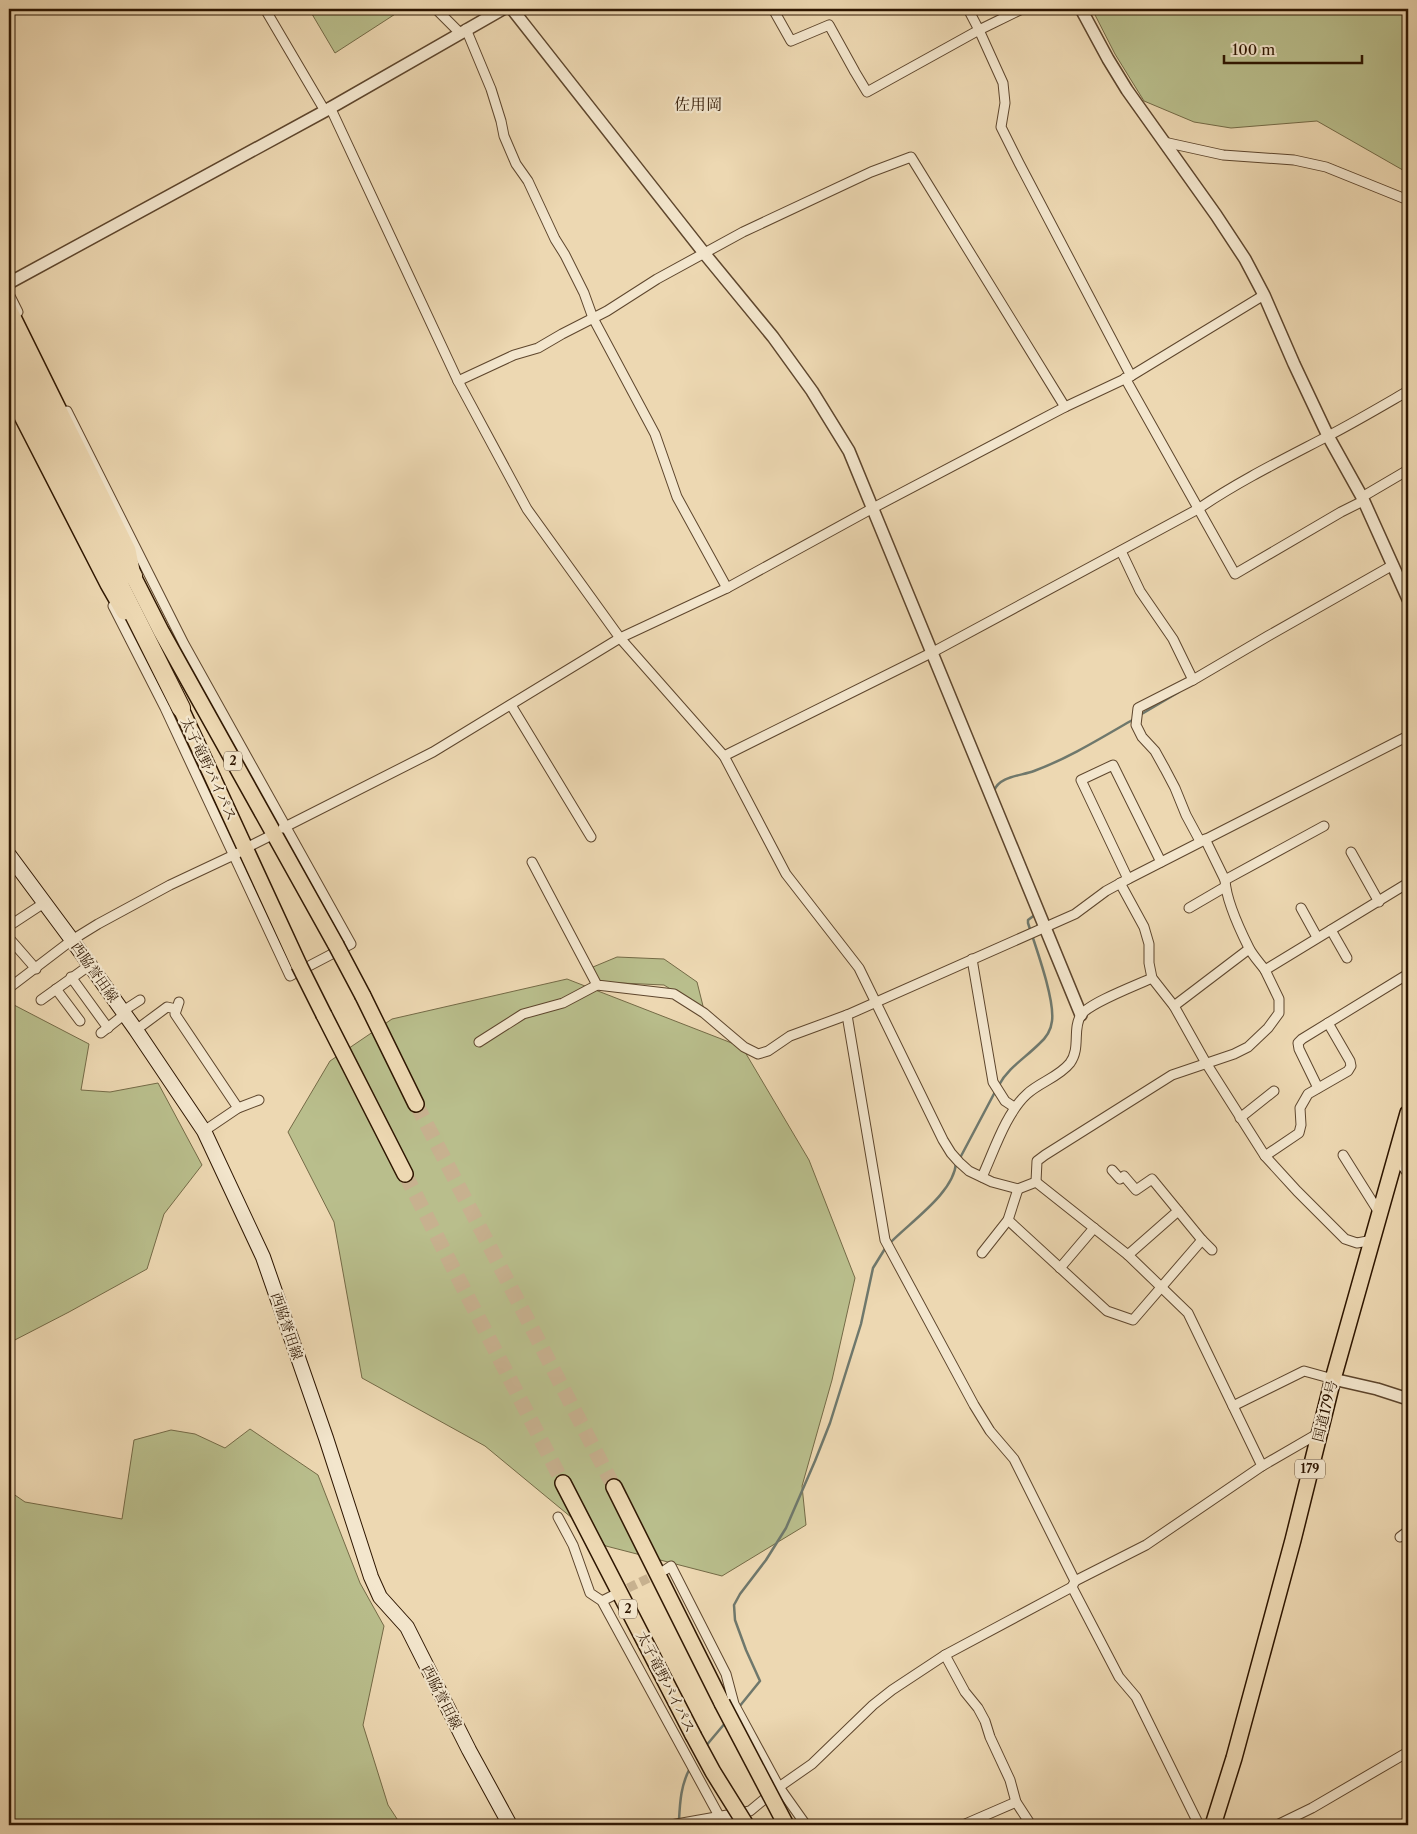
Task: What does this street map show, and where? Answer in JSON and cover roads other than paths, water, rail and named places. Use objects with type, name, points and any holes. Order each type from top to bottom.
[{"type":"highway","points":[[9,309],[57,408],[114,557]]},
{"type":"highway","name":"太子竜野バイパス","points":[[9,335],[114,557],[299,964],[405,1174]]},
{"type":"highway","name":"太子竜野バイパス","points":[[9,365],[114,557],[133,576],[161,631],[336,945],[416,1104]]},
{"type":"highway","points":[[9,391],[26,425],[114,557]]},
{"type":"highway","name":"国道179号","points":[[1213,1825],[1234,1758],[1293,1540],[1333,1379],[1408,1113]]},
{"type":"highway","name":"太子竜野バイパス","points":[[563,1483],[693,1735],[745,1824]]},
{"type":"highway","points":[[614,1487],[722,1703],[786,1825]]},
{"type":"highway","points":[[745,1748],[797,1825]]},
{"type":"main road","name":"西脇誉田線","points":[[9,855],[124,1013],[204,1131],[263,1257],[326,1438],[371,1577],[380,1597],[407,1628],[469,1750],[510,1825]]},
{"type":"street","points":[[265,9],[328,109],[458,381],[527,509],[620,638],[724,756],[786,874],[859,968],[947,1146],[970,1171],[992,1182],[1018,1189],[1036,1182]]},
{"type":"street","points":[[436,9],[463,31],[491,89],[504,136],[516,164],[528,181],[556,239],[566,255],[584,293],[593,318],[655,434],[677,497],[727,588]]},
{"type":"street","points":[[9,284],[328,109],[503,9]]},
{"type":"street","points":[[512,9],[773,338],[812,391],[849,451],[1081,1015],[1076,1050],[1071,1062],[1062,1071],[1027,1093],[1014,1106],[982,1177]]},
{"type":"street","points":[[773,9],[791,41],[829,25],[854,72],[868,92],[979,30],[1022,9]]},
{"type":"street","points":[[968,9],[1003,83],[1002,127],[1018,163],[1128,377],[1235,574],[1408,470]]},
{"type":"street","points":[[1081,9],[1108,59],[1245,260],[1264,295],[1328,436],[1362,499],[1408,599]]},
{"type":"street","points":[[1164,142],[1223,155],[1294,160],[1326,167],[1408,200]]},
{"type":"street","points":[[458,381],[514,355],[538,348],[593,318],[608,312],[657,279],[743,232],[871,172],[911,156],[1065,407]]},
{"type":"street","points":[[9,294],[184,644],[284,828],[351,944],[290,976],[236,854],[164,708],[9,405]]},
{"type":"street","points":[[284,828],[433,752],[620,638],[727,588],[873,508],[1065,407],[1128,377],[1264,295]]},
{"type":"street","points":[[724,756],[933,652],[1198,509],[1229,489],[1408,391]]},
{"type":"street","points":[[1121,551],[1140,591],[1173,639],[1193,680]]},
{"type":"street","points":[[1036,1182],[1037,1160],[1172,1075],[1234,1054],[1248,1047],[1268,1028],[1279,1013],[1279,999],[1265,970],[1250,949],[1238,925],[1225,884],[1203,840],[1186,815],[1165,768],[1155,751],[1142,737],[1136,724],[1138,708],[1193,680],[1393,565]]},
{"type":"street","points":[[510,705],[592,837]]},
{"type":"street","points":[[479,1042],[523,1014],[563,1003],[597,985],[674,994],[704,1013],[744,1047],[758,1054],[768,1051],[790,1036],[847,1015],[1045,926],[1076,914],[1106,891],[1124,881],[1408,736]]},
{"type":"street","points":[[1161,862],[1113,765],[1081,780],[1144,927],[1149,944],[1149,963],[1152,978],[1174,1006],[1240,1118],[1265,1156],[1344,1239],[1357,1243],[1373,1240]]},
{"type":"street","points":[[1189,908],[1225,884],[1324,826]]},
{"type":"street","points":[[252,845],[268,836]]},
{"type":"street","points":[[1351,852],[1379,902]]},
{"type":"street","points":[[9,988],[72,940],[98,924],[170,885],[236,854]]},
{"type":"street","points":[[532,862],[597,985]]},
{"type":"street","points":[[1265,970],[1408,883]]},
{"type":"street","points":[[9,926],[44,903]]},
{"type":"street","points":[[1301,908],[1317,937]]},
{"type":"street","points":[[1331,930],[1347,958]]},
{"type":"street","points":[[9,938],[36,969]]},
{"type":"street","points":[[1174,1006],[1250,949]]},
{"type":"street","points":[[972,959],[993,1082],[1005,1101],[1014,1106]]},
{"type":"street","points":[[41,1000],[90,965]]},
{"type":"street","points":[[1318,1088],[1298,1043],[1408,974]]},
{"type":"street","points":[[72,977],[104,1030],[140,1000]]},
{"type":"street","points":[[1081,1015],[1094,1006],[1152,978]]},
{"type":"street","points":[[56,989],[80,1021]]},
{"type":"street","points":[[136,1030],[167,1007],[178,1006],[175,1014],[238,1108]]},
{"type":"street","points":[[847,1015],[885,1240],[974,1405],[990,1431],[1014,1459],[1119,1677],[1136,1697],[1199,1825]]},
{"type":"street","points":[[1265,1156],[1299,1133],[1302,1104],[1308,1094],[1348,1071],[1351,1066],[1328,1023]]},
{"type":"street","points":[[1240,1118],[1274,1091]]},
{"type":"street","points":[[204,1131],[238,1108],[259,1100]]},
{"type":"street","points":[[1343,1154],[1380,1215]]},
{"type":"street","points":[[1396,1156],[1408,1174]]},
{"type":"street","points":[[1112,1170],[1120,1179],[1124,1176],[1136,1190],[1152,1178],[1212,1250]]},
{"type":"street","points":[[1036,1182],[1128,1254],[1188,1313],[1262,1466]]},
{"type":"street","points":[[982,1253],[1008,1220],[1018,1189]]},
{"type":"street","points":[[1128,1254],[1178,1211]]},
{"type":"street","points":[[1008,1220],[1107,1311],[1133,1320],[1202,1240]]},
{"type":"street","points":[[1060,1268],[1094,1228]]},
{"type":"street","points":[[1233,1406],[1298,1372],[1304,1371],[1408,1399]]},
{"type":"street","points":[[671,1825],[722,1821],[750,1811],[779,1787],[812,1764],[873,1705],[945,1655],[1146,1544],[1262,1466],[1319,1433]]},
{"type":"street","points":[[558,1518],[573,1545],[590,1593],[602,1601],[722,1821]]},
{"type":"street","points":[[1400,1537],[1408,1531]]},
{"type":"street","points":[[668,1568],[726,1674],[734,1704],[779,1787],[806,1825]]},
{"type":"street","points":[[602,1601],[612,1596]]},
{"type":"street","points":[[945,1655],[964,1692],[978,1708],[985,1721],[990,1737],[1010,1780],[1016,1802],[1031,1825]]},
{"type":"street","points":[[1277,1825],[1312,1808],[1408,1752]]},
{"type":"street","points":[[963,1825],[1016,1802]]},
{"type":"waterway","points":[[1140,715],[1179,692]]},
{"type":"waterway","points":[[994,791],[1005,779],[1034,771],[1060,760],[1134,719]]},
{"type":"waterway","points":[[999,1085],[1012,1068],[1044,1039],[1052,1021],[1048,986],[1028,923],[1028,920],[1036,914]]},
{"type":"waterway","points":[[960,1158],[996,1090]]},
{"type":"waterway","points":[[890,1243],[940,1196],[948,1185],[956,1163]]},
{"type":"waterway","points":[[739,1707],[760,1681],[735,1620],[734,1605],[786,1528],[815,1461],[830,1423],[861,1324],[873,1268],[886,1247]]},
{"type":"waterway","points":[[705,1747],[726,1722]]},
{"type":"waterway","points":[[679,1820],[683,1787],[690,1768]]},
{"type":"tunnel","points":[[416,1104],[614,1487]]},
{"type":"tunnel","points":[[405,1174],[563,1483]]},
{"type":"tunnel","points":[[616,1594],[661,1572]]},
{"type":"district","name":"佐用岡","points":[[698,104]]}]
